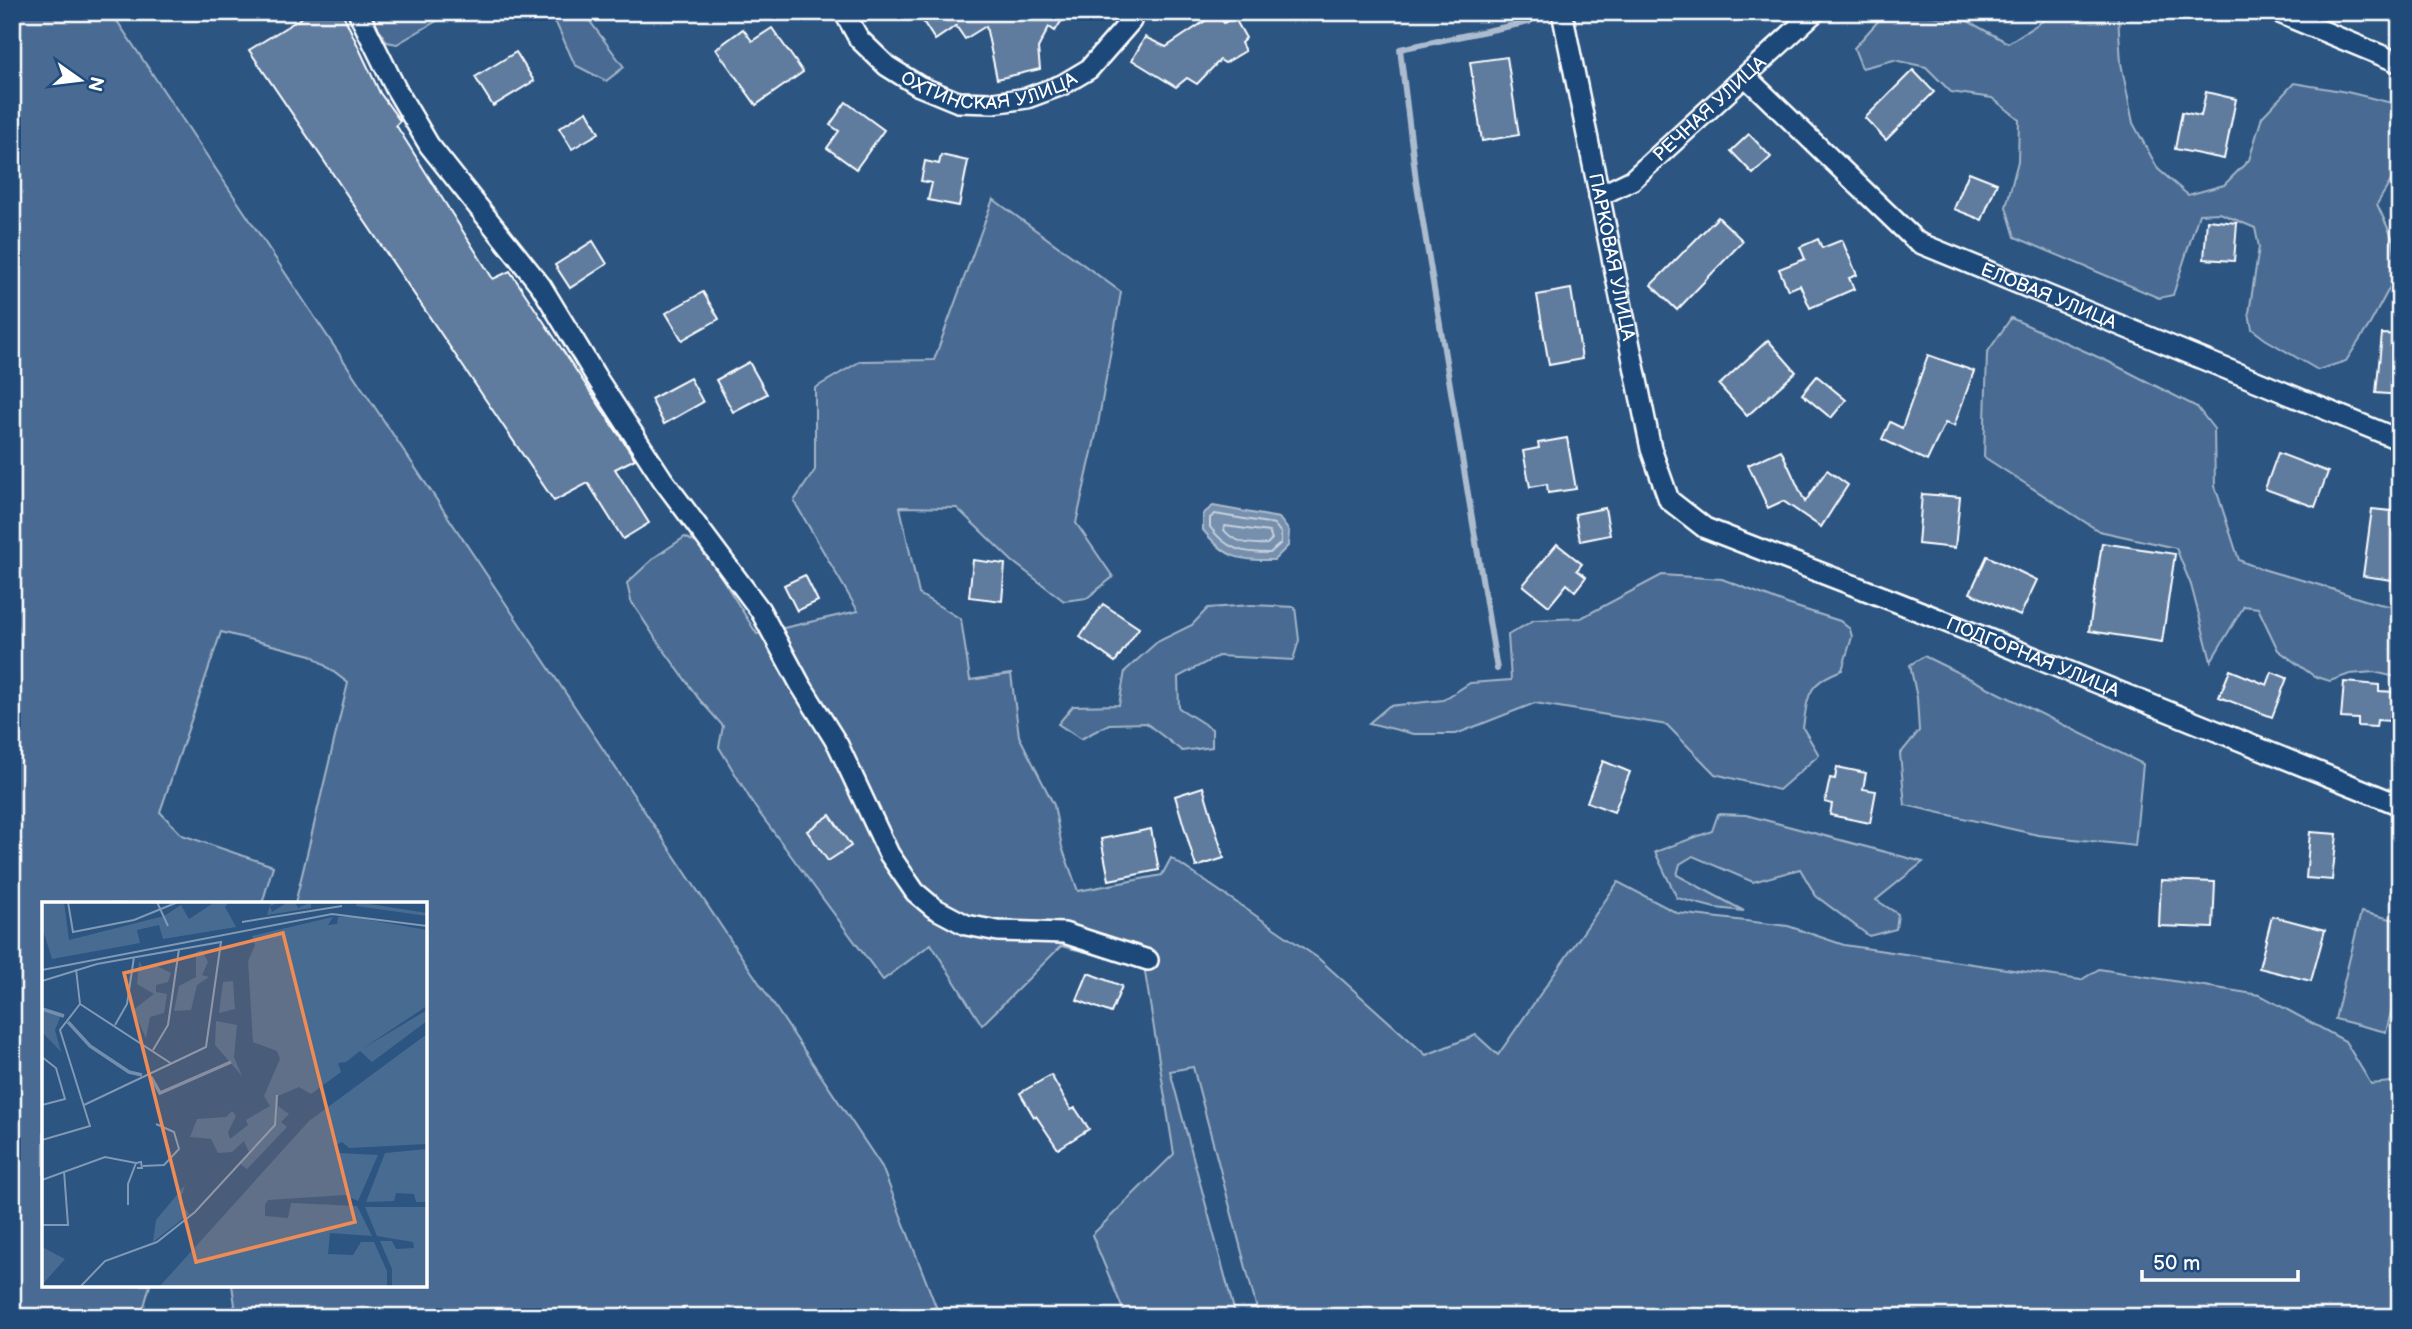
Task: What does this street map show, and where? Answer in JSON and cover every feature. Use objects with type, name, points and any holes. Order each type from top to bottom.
[{"type":"street","points":[[358,12],[396,89],[429,145],[541,286],[663,480],[760,610],[800,684],[838,745],[889,854],[915,892],[934,908],[966,925],[998,931],[1064,933],[1149,960]]},
{"type":"street","name":"ОХТИНСКАЯ УЛИЦА","points":[[844,12],[859,40],[887,66],[919,86],[958,102],[993,103],[1027,98],[1062,85],[1089,69],[1131,20],[1134,12]]},
{"type":"street","name":"ПАРКОВАЯ УЛИЦА","points":[[1562,12],[1651,449],[1669,500]]},
{"type":"street","name":"РЕЧНАЯ УЛИЦА","points":[[1599,196],[1632,180],[1815,12]]},
{"type":"street","points":[[2277,12],[2400,63]]},
{"type":"street","name":"ЕЛОВАЯ УЛИЦА","points":[[1746,77],[1917,242],[2400,440]]},
{"type":"street","name":"ПОДГОРНАЯ УЛИЦА","points":[[1669,500],[1705,528],[1912,608],[2400,805]]},
{"type":"shaded area","points":[[12,12],[111,12],[882,1167],[940,1317],[614,1317],[608,1313],[601,1317],[229,1317],[235,1305],[232,1287],[427,1287],[427,902],[295,902],[348,683],[311,655],[221,632],[160,812],[182,835],[273,866],[263,902],[42,902],[42,1287],[149,1287],[141,1317],[12,1317]]},
{"type":"shaded area","points":[[372,12],[452,12],[397,44],[387,42],[376,25]]},
{"type":"shaded area","points":[[542,12],[583,12],[624,67],[606,81],[575,65],[557,25]]},
{"type":"shaded area","points":[[2057,12],[2115,12],[2118,16],[2121,63],[2133,123],[2158,169],[2188,195],[2224,185],[2249,160],[2262,117],[2294,83],[2400,105],[2400,166],[2377,204],[2393,239],[2398,272],[2346,361],[2318,370],[2252,329],[2249,313],[2259,247],[2255,228],[2220,213],[2199,214],[2173,295],[2159,298],[2015,237],[2006,207],[2018,161],[2019,119],[1992,98],[1951,92],[1926,67],[1894,60],[1862,68],[1854,48],[1880,19],[1918,14],[1966,20],[2008,43]]},
{"type":"shaded area","points":[[993,199],[1121,292],[1097,430],[1076,523],[1113,577],[1087,598],[1064,601],[1012,561],[957,508],[900,507],[919,594],[961,619],[970,680],[1011,674],[1019,736],[1054,805],[1062,847],[1078,891],[1162,875],[1171,858],[1318,958],[1426,1055],[1476,1035],[1498,1055],[1618,882],[1677,913],[1788,926],[1844,945],[2081,980],[2099,969],[2260,995],[2345,1041],[2371,1084],[2400,1081],[2400,1317],[1259,1317],[1193,1067],[1170,1071],[1236,1317],[1126,1317],[1092,1235],[1174,1154],[1144,966],[1061,946],[982,1025],[931,944],[883,980],[755,807],[719,747],[723,726],[699,699],[656,639],[631,601],[627,583],[655,557],[685,537],[701,545],[757,634],[858,611],[794,501],[815,470],[815,388],[861,361],[934,360]]},
{"type":"shaded area","points":[[2011,318],[2109,362],[2197,407],[2214,429],[2215,486],[2239,560],[2368,601],[2400,607],[2400,678],[2374,672],[2350,674],[2330,681],[2314,676],[2278,650],[2258,608],[2244,606],[2211,661],[2191,585],[2176,548],[2099,531],[1984,457],[1987,353]]},
{"type":"shaded area","points":[[1662,575],[1722,579],[1840,621],[1850,629],[1852,637],[1842,670],[1816,685],[1806,707],[1803,728],[1819,755],[1779,790],[1715,774],[1667,725],[1535,703],[1456,734],[1414,734],[1369,723],[1389,706],[1443,700],[1470,683],[1511,680],[1508,635],[1534,620],[1581,618]]},
{"type":"shaded area","points":[[1251,605],[1295,607],[1299,640],[1293,660],[1218,656],[1178,677],[1179,708],[1212,729],[1212,747],[1182,751],[1146,723],[1109,724],[1081,739],[1058,724],[1073,706],[1119,705],[1125,671],[1157,642],[1192,625],[1208,608]]},
{"type":"shaded area","points":[[1924,656],[2143,764],[2135,846],[2038,835],[1905,805],[1900,754],[1919,731],[1917,698],[1910,665]]},
{"type":"shaded area","points":[[1718,814],[1746,815],[1923,862],[1876,900],[1898,914],[1896,929],[1869,936],[1816,896],[1800,869],[1753,882],[1693,856],[1680,864],[1677,875],[1744,911],[1715,908],[1677,898],[1655,852],[1712,831]]},
{"type":"shaded area","points":[[2361,912],[2400,921],[2400,977],[2386,1032],[2335,1019]]},
{"type":"water","points":[[1213,506],[1279,518],[1289,531],[1288,546],[1274,560],[1242,558],[1226,552],[1203,530],[1203,514]]},
{"type":"building","points":[[311,12],[342,12],[380,93],[400,121],[396,125],[493,279],[510,271],[635,459],[615,469],[649,523],[623,539],[588,483],[554,501],[249,50]]},
{"type":"building","points":[[917,12],[1067,12],[1055,31],[1049,27],[1038,48],[1040,69],[997,79],[986,26],[965,39],[956,26],[935,40]]},
{"type":"building","points":[[1217,13],[1224,23],[1234,17],[1246,38],[1241,43],[1245,51],[1225,63],[1220,60],[1197,84],[1187,78],[1176,87],[1132,60],[1145,37],[1166,47]]},
{"type":"building","points":[[772,28],[803,72],[756,105],[716,49],[743,29],[752,41]]},
{"type":"building","points":[[516,52],[534,81],[493,106],[475,77]]},
{"type":"building","points":[[1507,57],[1519,135],[1482,141],[1470,62]]},
{"type":"building","points":[[1913,70],[1934,92],[1886,140],[1865,118]]},
{"type":"building","points":[[2206,92],[2236,99],[2224,159],[2175,149],[2182,112],[2201,116]]},
{"type":"building","points":[[846,102],[884,130],[856,169],[827,148],[839,131],[830,125]]},
{"type":"building","points":[[587,111],[599,133],[572,149],[559,128]]},
{"type":"building","points":[[1749,134],[1771,157],[1753,174],[1731,151]]},
{"type":"building","points":[[941,155],[968,161],[959,206],[928,200],[932,183],[921,181],[925,161],[939,164]]},
{"type":"building","points":[[1969,172],[1997,183],[1982,220],[1954,209]]},
{"type":"building","points":[[1718,217],[1743,241],[1677,310],[1651,285]]},
{"type":"building","points":[[2207,220],[2237,223],[2234,261],[2204,259]]},
{"type":"building","points":[[1818,239],[1822,248],[1842,240],[1857,275],[1849,278],[1854,289],[1810,308],[1800,285],[1788,290],[1779,269],[1805,259],[1800,247]]},
{"type":"building","points":[[593,241],[607,264],[570,288],[555,265]]},
{"type":"building","points":[[1571,289],[1582,359],[1549,365],[1537,295]]},
{"type":"building","points":[[703,292],[719,319],[682,340],[666,313]]},
{"type":"building","points":[[2382,334],[2400,335],[2400,395],[2376,393]]},
{"type":"building","points":[[1768,340],[1796,372],[1747,416],[1719,385]]},
{"type":"building","points":[[1928,355],[1974,371],[1954,426],[1945,423],[1927,461],[1882,439],[1890,422],[1902,428]]},
{"type":"building","points":[[749,362],[767,394],[733,412],[716,380]]},
{"type":"building","points":[[1817,376],[1846,400],[1831,418],[1802,394]]},
{"type":"building","points":[[690,378],[703,402],[664,424],[651,399]]},
{"type":"building","points":[[1567,438],[1576,489],[1548,493],[1547,484],[1530,487],[1523,451],[1539,448],[1538,443]]},
{"type":"building","points":[[1781,450],[1805,502],[1827,470],[1848,485],[1821,527],[1783,501],[1768,508],[1748,465]]},
{"type":"building","points":[[2278,453],[2328,472],[2315,507],[2265,489]]},
{"type":"building","points":[[1922,494],[1960,497],[1955,548],[1918,544]]},
{"type":"building","points":[[1605,508],[1610,535],[1580,541],[1575,514]]},
{"type":"building","points":[[2372,509],[2400,512],[2400,581],[2363,576]]},
{"type":"building","points":[[2102,543],[2175,554],[2162,642],[2089,631]]},
{"type":"building","points":[[1557,544],[1582,564],[1577,570],[1586,577],[1575,591],[1567,584],[1549,606],[1523,585]]},
{"type":"building","points":[[1987,556],[2037,580],[2020,616],[1970,593]]},
{"type":"building","points":[[973,560],[1005,564],[1002,601],[969,597]]},
{"type":"building","points":[[805,575],[818,601],[797,611],[784,585]]},
{"type":"building","points":[[1103,604],[1139,628],[1115,662],[1080,637]]},
{"type":"building","points":[[2230,670],[2267,685],[2272,672],[2287,678],[2272,717],[2219,697]]},
{"type":"building","points":[[2344,682],[2379,685],[2379,691],[2395,692],[2390,721],[2377,720],[2376,727],[2358,726],[2358,719],[2341,718]]},
{"type":"building","points":[[1603,761],[1630,772],[1614,812],[1587,802]]},
{"type":"building","points":[[1837,767],[1866,773],[1863,789],[1876,791],[1870,823],[1830,815],[1832,804],[1825,802],[1830,778],[1835,779]]},
{"type":"building","points":[[1203,787],[1224,858],[1196,867],[1175,796]]},
{"type":"building","points":[[830,815],[851,846],[828,861],[807,831]]},
{"type":"building","points":[[1151,829],[1159,870],[1109,880],[1101,839]]},
{"type":"building","points":[[2310,832],[2337,834],[2332,880],[2306,878]]},
{"type":"building","points":[[2161,880],[2215,882],[2213,928],[2159,926]]},
{"type":"building","points":[[2272,916],[2325,930],[2311,981],[2259,968]]},
{"type":"building","points":[[1088,973],[1122,986],[1111,1013],[1077,1000]]},
{"type":"building","points":[[1051,1075],[1071,1110],[1075,1108],[1089,1129],[1058,1149],[1020,1093]]},
{"type":"waterway","points":[[1497,669],[1416,180],[1400,49],[1529,22],[1539,12]]}]
